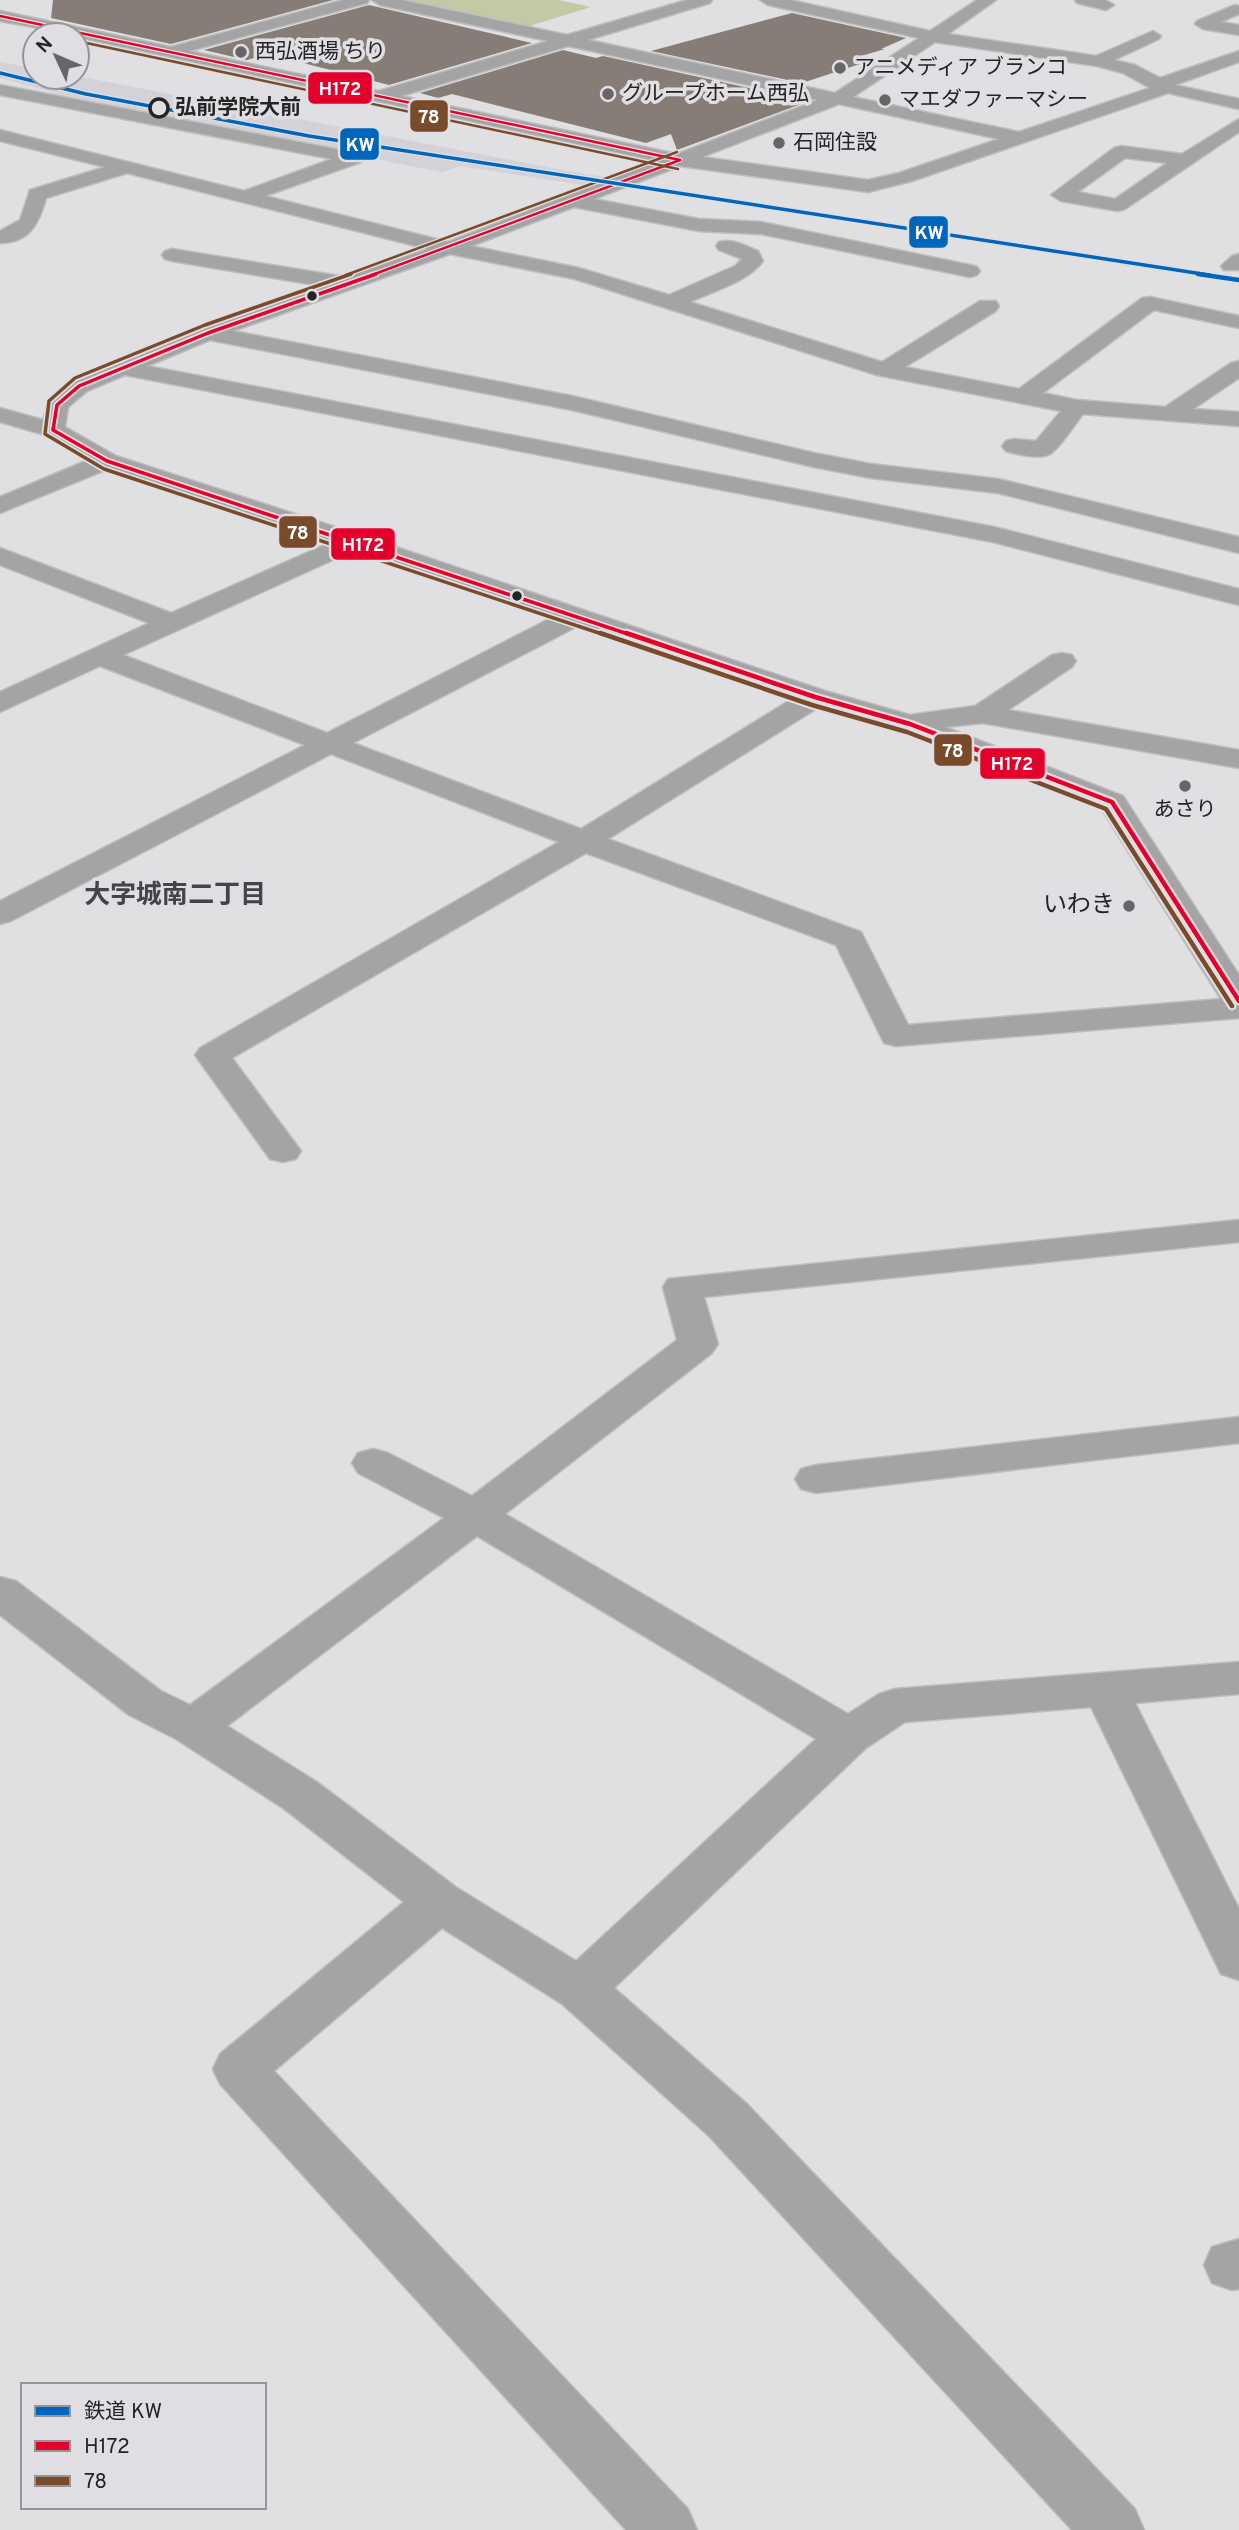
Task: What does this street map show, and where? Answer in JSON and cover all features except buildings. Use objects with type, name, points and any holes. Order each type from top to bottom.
[{"type":"street","points":[[170,51],[361,0]]},
{"type":"street","points":[[380,0],[1020,138]]},
{"type":"street","points":[[382,96],[704,0]]},
{"type":"street","points":[[768,0],[935,37],[1098,61],[1129,69],[1162,86],[1239,104]]},
{"type":"street","points":[[958,0],[983,2]]},
{"type":"street","points":[[1083,0],[1106,5]]},
{"type":"street","points":[[53,430],[57,405],[79,386],[208,333],[449,248],[839,98],[935,37],[983,2]]},
{"type":"street","points":[[1236,10],[1203,24],[1239,30]]},
{"type":"street","points":[[0,16],[680,160],[868,186],[905,177],[1020,138],[1239,56]]},
{"type":"street","points":[[1098,61],[1153,36]]},
{"type":"street","points":[[0,90],[354,158],[244,197]]},
{"type":"street","points":[[1184,160],[1121,152],[1061,194],[1118,205],[1239,124]]},
{"type":"street","points":[[0,135],[449,248],[579,274],[826,354],[885,370],[1077,407],[1239,419]]},
{"type":"street","points":[[0,237],[8,237],[29,223],[37,194],[125,167]]},
{"type":"street","points":[[575,201],[699,225],[761,228],[970,271]]},
{"type":"street","points":[[672,302],[732,275],[752,261],[751,255],[726,246]]},
{"type":"street","points":[[172,254],[348,284]]},
{"type":"street","points":[[1022,398],[1150,303],[1239,322]]},
{"type":"street","points":[[885,370],[988,306]]},
{"type":"street","points":[[208,333],[572,403],[825,463],[998,486],[1239,545]]},
{"type":"street","points":[[123,368],[994,535],[1239,597]]},
{"type":"street","points":[[1168,415],[1239,368]]},
{"type":"street","points":[[1014,446],[1042,449],[1077,407]]},
{"type":"street","points":[[0,415],[53,430],[107,461],[354,541],[815,697],[910,724],[1112,802],[1239,1001]]},
{"type":"street","points":[[0,435],[53,430]]},
{"type":"street","points":[[0,506],[107,461]]},
{"type":"street","points":[[0,703],[354,541]]},
{"type":"street","points":[[0,556],[172,623]]},
{"type":"street","points":[[0,914],[574,617]]},
{"type":"street","points":[[99,656],[849,939],[896,1036],[1239,1008]]},
{"type":"street","points":[[983,714],[1062,661]]},
{"type":"street","points":[[283,1151],[212,1055],[584,841],[815,697]]},
{"type":"street","points":[[910,724],[983,714],[1239,759]]},
{"type":"street","points":[[193,1727],[475,1516],[698,1344],[682,1287],[1239,1231]]},
{"type":"street","points":[[816,1479],[1239,1430]]},
{"type":"street","points":[[373,1463],[475,1516],[849,1736]]},
{"type":"street","points":[[0,1592],[145,1703],[193,1727],[300,1795],[439,1902],[580,1989],[728,2120],[1113,2530]]},
{"type":"street","points":[[580,1989],[849,1736],[895,1706],[1239,1678]]},
{"type":"street","points":[[1106,1690],[1239,1960]]},
{"type":"street","points":[[439,1902],[239,2069],[666,2530]]},
{"type":"shaded area","name":"弘前学院大前","points":[[0,62],[21,66],[21,84],[0,78]]},
{"type":"shaded area","name":"弘前学院大前","points":[[91,79],[613,178],[590,186],[460,166],[442,172],[49,96],[56,93],[49,91],[91,91]]},
{"type":"green space","points":[[401,0],[559,0],[591,7],[523,28]]},
{"type":"rail line","name":"KW","points":[[0,73],[86,94],[309,136],[1239,280]]},
{"type":"transit line","name":"H172","points":[[0,16],[680,160]]},
{"type":"transit line","name":"78","points":[[91,44],[678,169]]},
{"type":"transit line","name":"78","points":[[677,152],[446,240],[205,325],[75,378],[49,401],[45,434],[104,469],[351,549],[812,705],[907,732],[1106,809],[1232,1006]]},
{"type":"transit line","name":"H172","points":[[680,160],[449,248],[208,333],[79,386],[57,405],[53,430],[107,461],[354,541],[815,697],[910,724],[1112,802],[1239,1001]]},
{"type":"place","name":"西弘酒場 ちり","points":[[241,52]]},
{"type":"place","name":"アニメディア ブランコ","points":[[840,68]]},
{"type":"place","name":"グループホーム西弘","points":[[608,94]]},
{"type":"place","name":"マエダファーマシー","points":[[885,100]]},
{"type":"place","name":"弘前学院大前","points":[[159,108]]},
{"type":"place","name":"石岡住設","points":[[779,143]]},
{"type":"place","name":"あさり","points":[[1185,786]]},
{"type":"place","name":"いわき","points":[[1129,906]]},
{"type":"district","name":"大字城南二丁目","points":[[175,896]]}]
